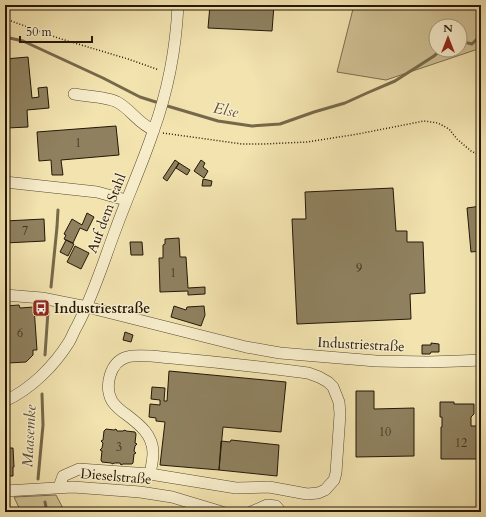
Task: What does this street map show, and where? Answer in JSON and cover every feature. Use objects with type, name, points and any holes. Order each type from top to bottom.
[{"type":"street","name":"Auf dem Stahl","points":[[5,401],[25,389],[54,361],[69,342],[87,307],[160,112],[170,73],[178,5]]},
{"type":"street","points":[[74,94],[118,102],[154,131]]},
{"type":"street","points":[[5,182],[97,192],[126,200]]},
{"type":"street","name":"Industriestraße","points":[[5,295],[42,298],[87,307],[246,347],[280,353],[376,361],[436,362],[481,360]]},
{"type":"street","points":[[59,487],[63,476],[79,469],[150,474],[236,488],[269,487],[307,494],[318,493],[325,490],[334,480],[336,473],[340,414],[337,394],[328,382],[308,372],[199,360],[141,356],[126,357],[118,362],[112,370],[108,384],[109,392],[112,401],[117,408],[143,428],[149,436],[153,453],[150,474]]},
{"type":"street","name":"Dieselstraße","points":[[5,491],[73,487],[140,492],[172,497],[222,512]]},
{"type":"street","points":[[251,512],[268,505],[276,506],[281,512]]},
{"type":"path","points":[[5,20],[155,68]]},
{"type":"path","points":[[154,131],[242,144],[263,144],[307,142],[424,121],[438,123],[449,129],[457,139],[470,150],[481,156]]},
{"type":"shaded area","points":[[354,5],[481,5],[481,48],[468,52],[468,18],[428,18],[428,58],[451,58],[386,80],[337,72]]},
{"type":"shaded area","points":[[56,495],[65,512],[21,512],[14,497]]},
{"type":"building","points":[[210,5],[274,5],[272,31],[208,28]]},
{"type":"building","points":[[28,57],[32,98],[39,97],[38,88],[47,87],[49,108],[27,110],[28,127],[7,128],[8,132],[5,132],[5,59]]},
{"type":"building","points":[[116,126],[119,155],[61,160],[63,175],[52,175],[51,160],[39,161],[37,132]]},
{"type":"building","points":[[175,160],[179,163],[167,181],[163,178]]},
{"type":"building","points":[[201,160],[205,163],[203,167],[208,171],[204,178],[194,171]]},
{"type":"building","points":[[179,163],[190,170],[187,175],[176,168]]},
{"type":"building","points":[[203,179],[212,181],[211,186],[202,186]]},
{"type":"building","points":[[393,188],[396,231],[407,231],[407,242],[423,242],[425,293],[410,294],[411,319],[297,324],[292,219],[306,219],[305,192]]},
{"type":"building","points":[[481,206],[481,251],[471,252],[467,208]]},
{"type":"building","points":[[87,213],[94,217],[87,231],[80,228],[73,243],[64,239],[66,235],[64,234],[72,219],[82,225]]},
{"type":"building","points":[[44,219],[45,241],[5,243],[5,221]]},
{"type":"building","points":[[179,238],[180,257],[186,257],[188,288],[205,287],[205,294],[188,295],[188,291],[160,292],[159,258],[163,258],[163,245],[165,244],[165,239]]},
{"type":"building","points":[[66,240],[74,244],[68,256],[60,252]]},
{"type":"building","points":[[130,242],[142,242],[143,255],[131,255]]},
{"type":"building","points":[[75,246],[89,253],[81,269],[67,262]]},
{"type":"building","points":[[19,305],[20,308],[34,307],[37,350],[33,350],[33,355],[26,362],[8,363],[8,359],[5,360],[5,306]]},
{"type":"building","points":[[174,306],[186,310],[187,307],[204,306],[205,315],[201,326],[171,317]]},
{"type":"building","points":[[125,332],[133,335],[131,342],[123,340]]},
{"type":"building","points":[[431,343],[439,344],[439,352],[422,354],[422,345],[431,345]]},
{"type":"building","points":[[169,371],[286,382],[281,432],[223,427],[219,470],[160,465],[165,422],[156,421],[156,418],[149,417],[150,404],[160,405],[160,400],[151,399],[152,387],[165,388],[164,401],[167,401]]},
{"type":"building","points":[[356,391],[374,391],[374,409],[414,408],[414,456],[356,457]]},
{"type":"building","points":[[440,402],[474,404],[474,414],[471,417],[471,426],[481,426],[481,459],[441,459],[442,417],[440,417]]},
{"type":"building","points":[[106,429],[135,432],[135,443],[137,444],[135,446],[134,451],[136,453],[134,454],[132,464],[121,465],[120,463],[113,464],[102,462],[102,451],[100,450],[103,443],[101,441],[103,440],[104,431]]},
{"type":"building","points":[[231,440],[279,445],[277,476],[219,470],[221,441],[230,442]]},
{"type":"building","points":[[5,448],[13,448],[13,476],[5,476]]},
{"type":"waterway","name":"Else","points":[[468,43],[472,44],[481,35]]},
{"type":"waterway","name":"Else","points":[[5,37],[23,41],[140,97],[159,103]]},
{"type":"waterway","name":"Else","points":[[164,105],[218,121],[252,126],[280,124],[345,103],[395,81],[431,58]]},
{"type":"waterway","name":"Maasemke","points":[[51,287],[58,210]]},
{"type":"waterway","name":"Maasemke","points":[[45,355],[48,311]]},
{"type":"waterway","name":"Maasemke","points":[[38,479],[43,425],[42,394]]},
{"type":"waterway","name":"Maasemke","points":[[45,502],[47,512]]},
{"type":"place","name":"Industriestraße","points":[[41,308]]}]
